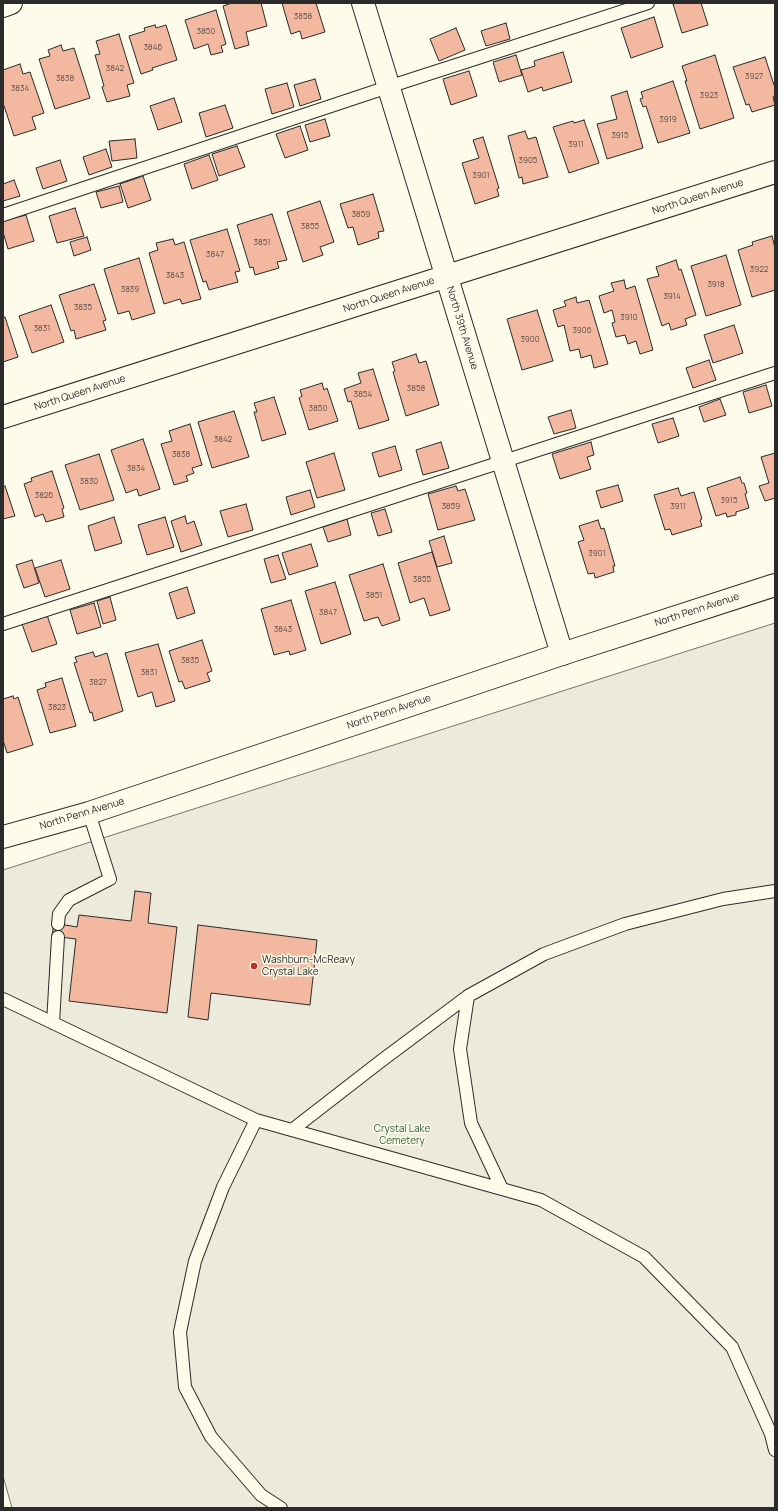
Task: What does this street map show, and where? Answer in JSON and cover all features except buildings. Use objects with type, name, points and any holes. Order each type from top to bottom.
[{"type":"street","points":[[3,6],[11,3]]},
{"type":"street","name":"North 39th Avenue","points":[[363,3],[562,654]]},
{"type":"street","name":"North Queen Avenue","points":[[3,418],[775,172]]},
{"type":"street","name":"North Penn Avenue","points":[[3,837],[89,813],[562,654],[775,585]]},
{"type":"lane","points":[[3,215],[388,87],[648,3]]},
{"type":"lane","points":[[3,624],[503,460],[775,373]]},
{"type":"lane","points":[[58,924],[59,914],[69,900],[110,879],[89,813]]},
{"type":"lane","points":[[292,1130],[468,996],[544,954],[625,924],[723,899],[775,891]]},
{"type":"lane","points":[[52,1023],[58,937]]},
{"type":"lane","points":[[468,996],[460,1049],[471,1123],[502,1189]]},
{"type":"lane","points":[[3,999],[256,1120],[540,1200],[644,1257],[732,1347],[771,1434],[775,1450]]},
{"type":"lane","points":[[256,1120],[223,1187],[195,1261],[180,1332],[185,1387],[211,1437],[261,1495],[281,1508]]},
{"type":"green space","name":"Crystal Lake Cemetery","points":[[775,623],[775,1508],[12,1508],[3,1476],[3,870]]},
{"type":"place","name":"Washburn-McReavy Crystal Lake","points":[[254,966]]}]
